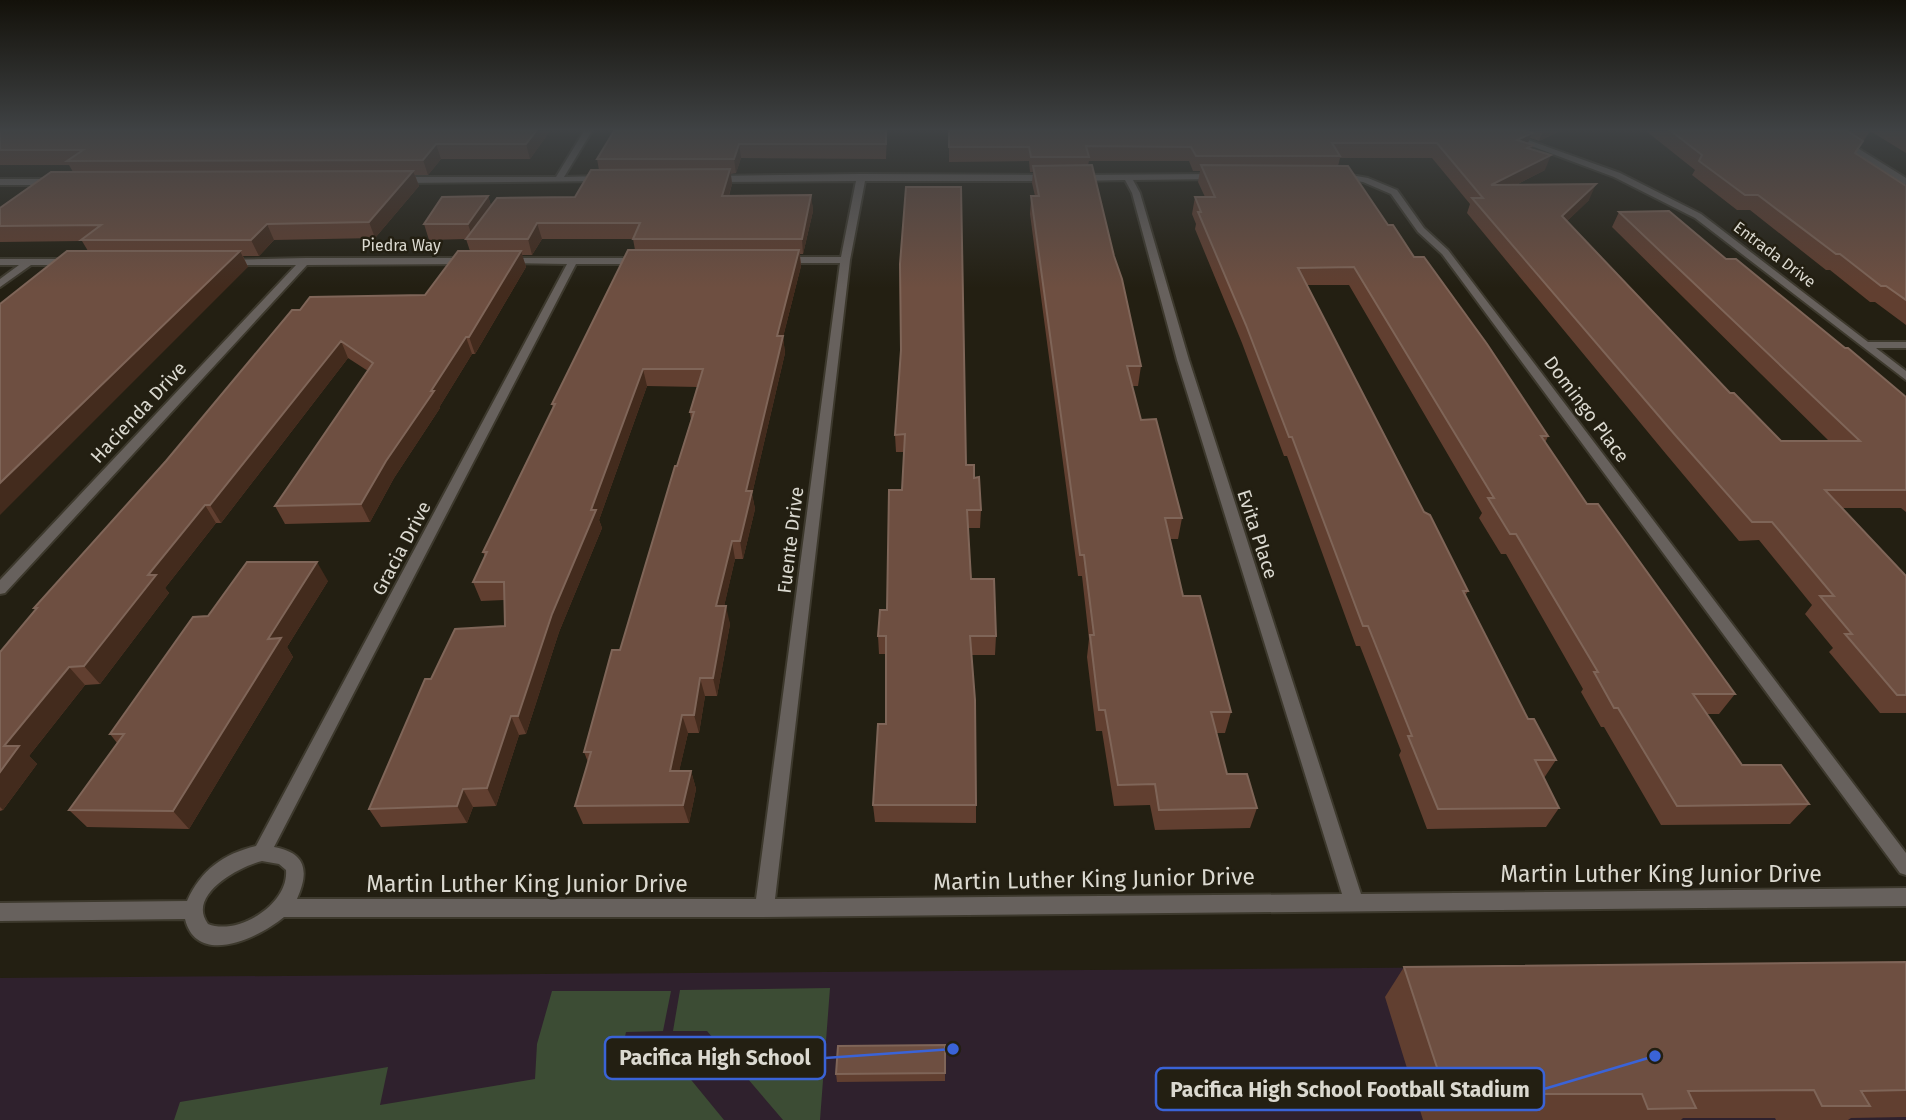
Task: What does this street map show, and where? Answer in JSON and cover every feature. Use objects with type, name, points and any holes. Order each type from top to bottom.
[{"type":"street","name":"Fuente Drive","points":[[764,908],[845,260],[860,183]]},
{"type":"street","name":"Evita Place","points":[[1131,183],[1136,193],[1182,360],[1354,901]]},
{"type":"street","name":"Domingo Place","points":[[1373,183],[1394,192],[1421,230],[1445,251],[1906,867]]},
{"type":"street","name":"Entrada Drive","points":[[1633,183],[1698,216],[1906,377]]},
{"type":"street","points":[[777,261],[845,260]]},
{"type":"street","name":"Piedra Way","points":[[222,261],[479,261]]},
{"type":"street","name":"Hacienda Drive","points":[[0,589],[305,261]]},
{"type":"street","points":[[493,261],[655,261]]},
{"type":"street","name":"Gracia Drive","points":[[262,853],[573,261]]},
{"type":"street","points":[[0,262],[85,262]]},
{"type":"street","points":[[0,284],[29,262]]},
{"type":"street","points":[[1867,345],[1906,345]]},
{"type":"street","points":[[262,853],[278,853],[289,859],[295,869],[296,880],[282,908],[250,931],[223,937],[202,932],[194,922],[193,910],[206,884],[233,862],[262,853]]},
{"type":"street","name":"Martin Luther King Junior Drive","points":[[282,908],[764,908],[1906,897]]},
{"type":"street","points":[[0,912],[193,910]]},
{"type":"shaded area","points":[[1906,964],[1906,1120],[0,1120],[0,978]]},
{"type":"green space","points":[[830,988],[820,1120],[783,1120],[707,1031],[673,1031],[680,990]]},
{"type":"green space","points":[[552,991],[671,991],[663,1031],[626,1032],[617,1071],[683,1070],[724,1120],[174,1120],[180,1102],[388,1067],[380,1105],[535,1079],[537,1044]]},
{"type":"building","points":[[35,183],[402,183],[369,222],[267,224],[251,240],[81,240],[101,225],[0,226],[0,208]]},
{"type":"building","points":[[583,183],[726,183],[722,196],[811,195],[802,239],[633,239],[640,223],[537,223],[528,239],[466,239],[497,198],[575,197]]},
{"type":"building","points":[[1036,183],[1096,183],[1122,279],[1141,366],[1127,366],[1141,420],[1156,419],[1182,518],[1165,518],[1183,596],[1200,596],[1231,712],[1211,712],[1227,774],[1247,774],[1257,808],[1159,810],[1155,784],[1118,785],[1105,710],[1099,710],[1090,635],[1094,635],[1084,555],[1080,555],[1031,196],[1039,196]]},
{"type":"building","points":[[1209,183],[1360,183],[1414,257],[1424,257],[1487,344],[1548,436],[1541,436],[1587,504],[1598,504],[1735,694],[1693,694],[1742,765],[1781,765],[1809,804],[1677,806],[1618,708],[1614,708],[1594,672],[1598,672],[1516,534],[1510,534],[1488,498],[1494,498],[1354,267],[1298,268],[1424,512],[1430,515],[1468,591],[1463,591],[1528,719],[1534,719],[1556,760],[1535,760],[1559,808],[1438,809],[1368,626],[1363,626],[1292,437],[1289,437],[1246,325],[1198,212],[1201,212],[1195,197],[1215,197]]},
{"type":"building","points":[[1471,183],[1596,184],[1562,216],[1730,393],[1734,393],[1781,441],[1860,441],[1619,212],[1669,211],[1726,259],[1736,259],[1906,397],[1906,490],[1825,490],[1906,576],[1906,695],[1897,695],[1845,634],[1852,634],[1820,596],[1834,596],[1772,522],[1752,522],[1472,198],[1483,198]]},
{"type":"building","points":[[1729,183],[1902,183],[1906,186],[1906,300],[1886,286],[1881,286],[1758,195],[1745,195]]},
{"type":"building","points":[[906,187],[961,187],[966,465],[974,465],[974,478],[979,477],[981,510],[967,510],[971,579],[994,579],[996,636],[970,636],[975,700],[976,805],[873,805],[878,724],[886,724],[886,636],[878,636],[880,610],[887,610],[889,490],[902,490],[905,434],[895,435],[901,350],[900,264]]},
{"type":"building","points":[[488,196],[468,224],[424,224],[442,197]]},
{"type":"building","points":[[628,250],[799,250],[777,336],[783,336],[746,491],[752,491],[740,541],[732,541],[716,606],[726,606],[713,678],[700,678],[694,715],[682,715],[670,771],[691,771],[683,805],[575,806],[591,752],[584,752],[612,650],[620,650],[675,466],[694,412],[690,412],[703,369],[643,369],[591,510],[596,510],[552,614],[518,716],[511,716],[487,788],[463,789],[457,806],[369,809],[425,679],[431,679],[455,629],[505,626],[504,582],[473,582],[487,552],[483,552],[555,404],[552,404]]},
{"type":"building","points":[[67,251],[240,251],[0,483],[0,304]]},
{"type":"building","points":[[458,251],[521,251],[361,504],[275,506],[373,363],[341,341],[210,505],[205,505],[148,575],[156,575],[84,666],[69,667],[4,746],[19,746],[0,772],[0,652],[37,608],[34,608],[166,461],[292,310],[300,310],[310,297],[425,295]]},
{"type":"building","points":[[247,562],[317,562],[268,639],[281,638],[173,811],[69,810],[124,734],[110,734],[193,617],[208,616]]},
{"type":"building","points":[[1906,962],[1906,1090],[1861,1091],[1870,1106],[1822,1106],[1814,1090],[1688,1091],[1696,1108],[1648,1109],[1642,1094],[1533,1094],[1539,1110],[1451,1110],[1404,967]]},
{"type":"building","points":[[945,1045],[945,1073],[836,1074],[838,1046]]},
{"type":"place","name":"Pacifica High School","points":[[953,1049]]},
{"type":"place","name":"Pacifica High School Football Stadium","points":[[1655,1056]]}]
